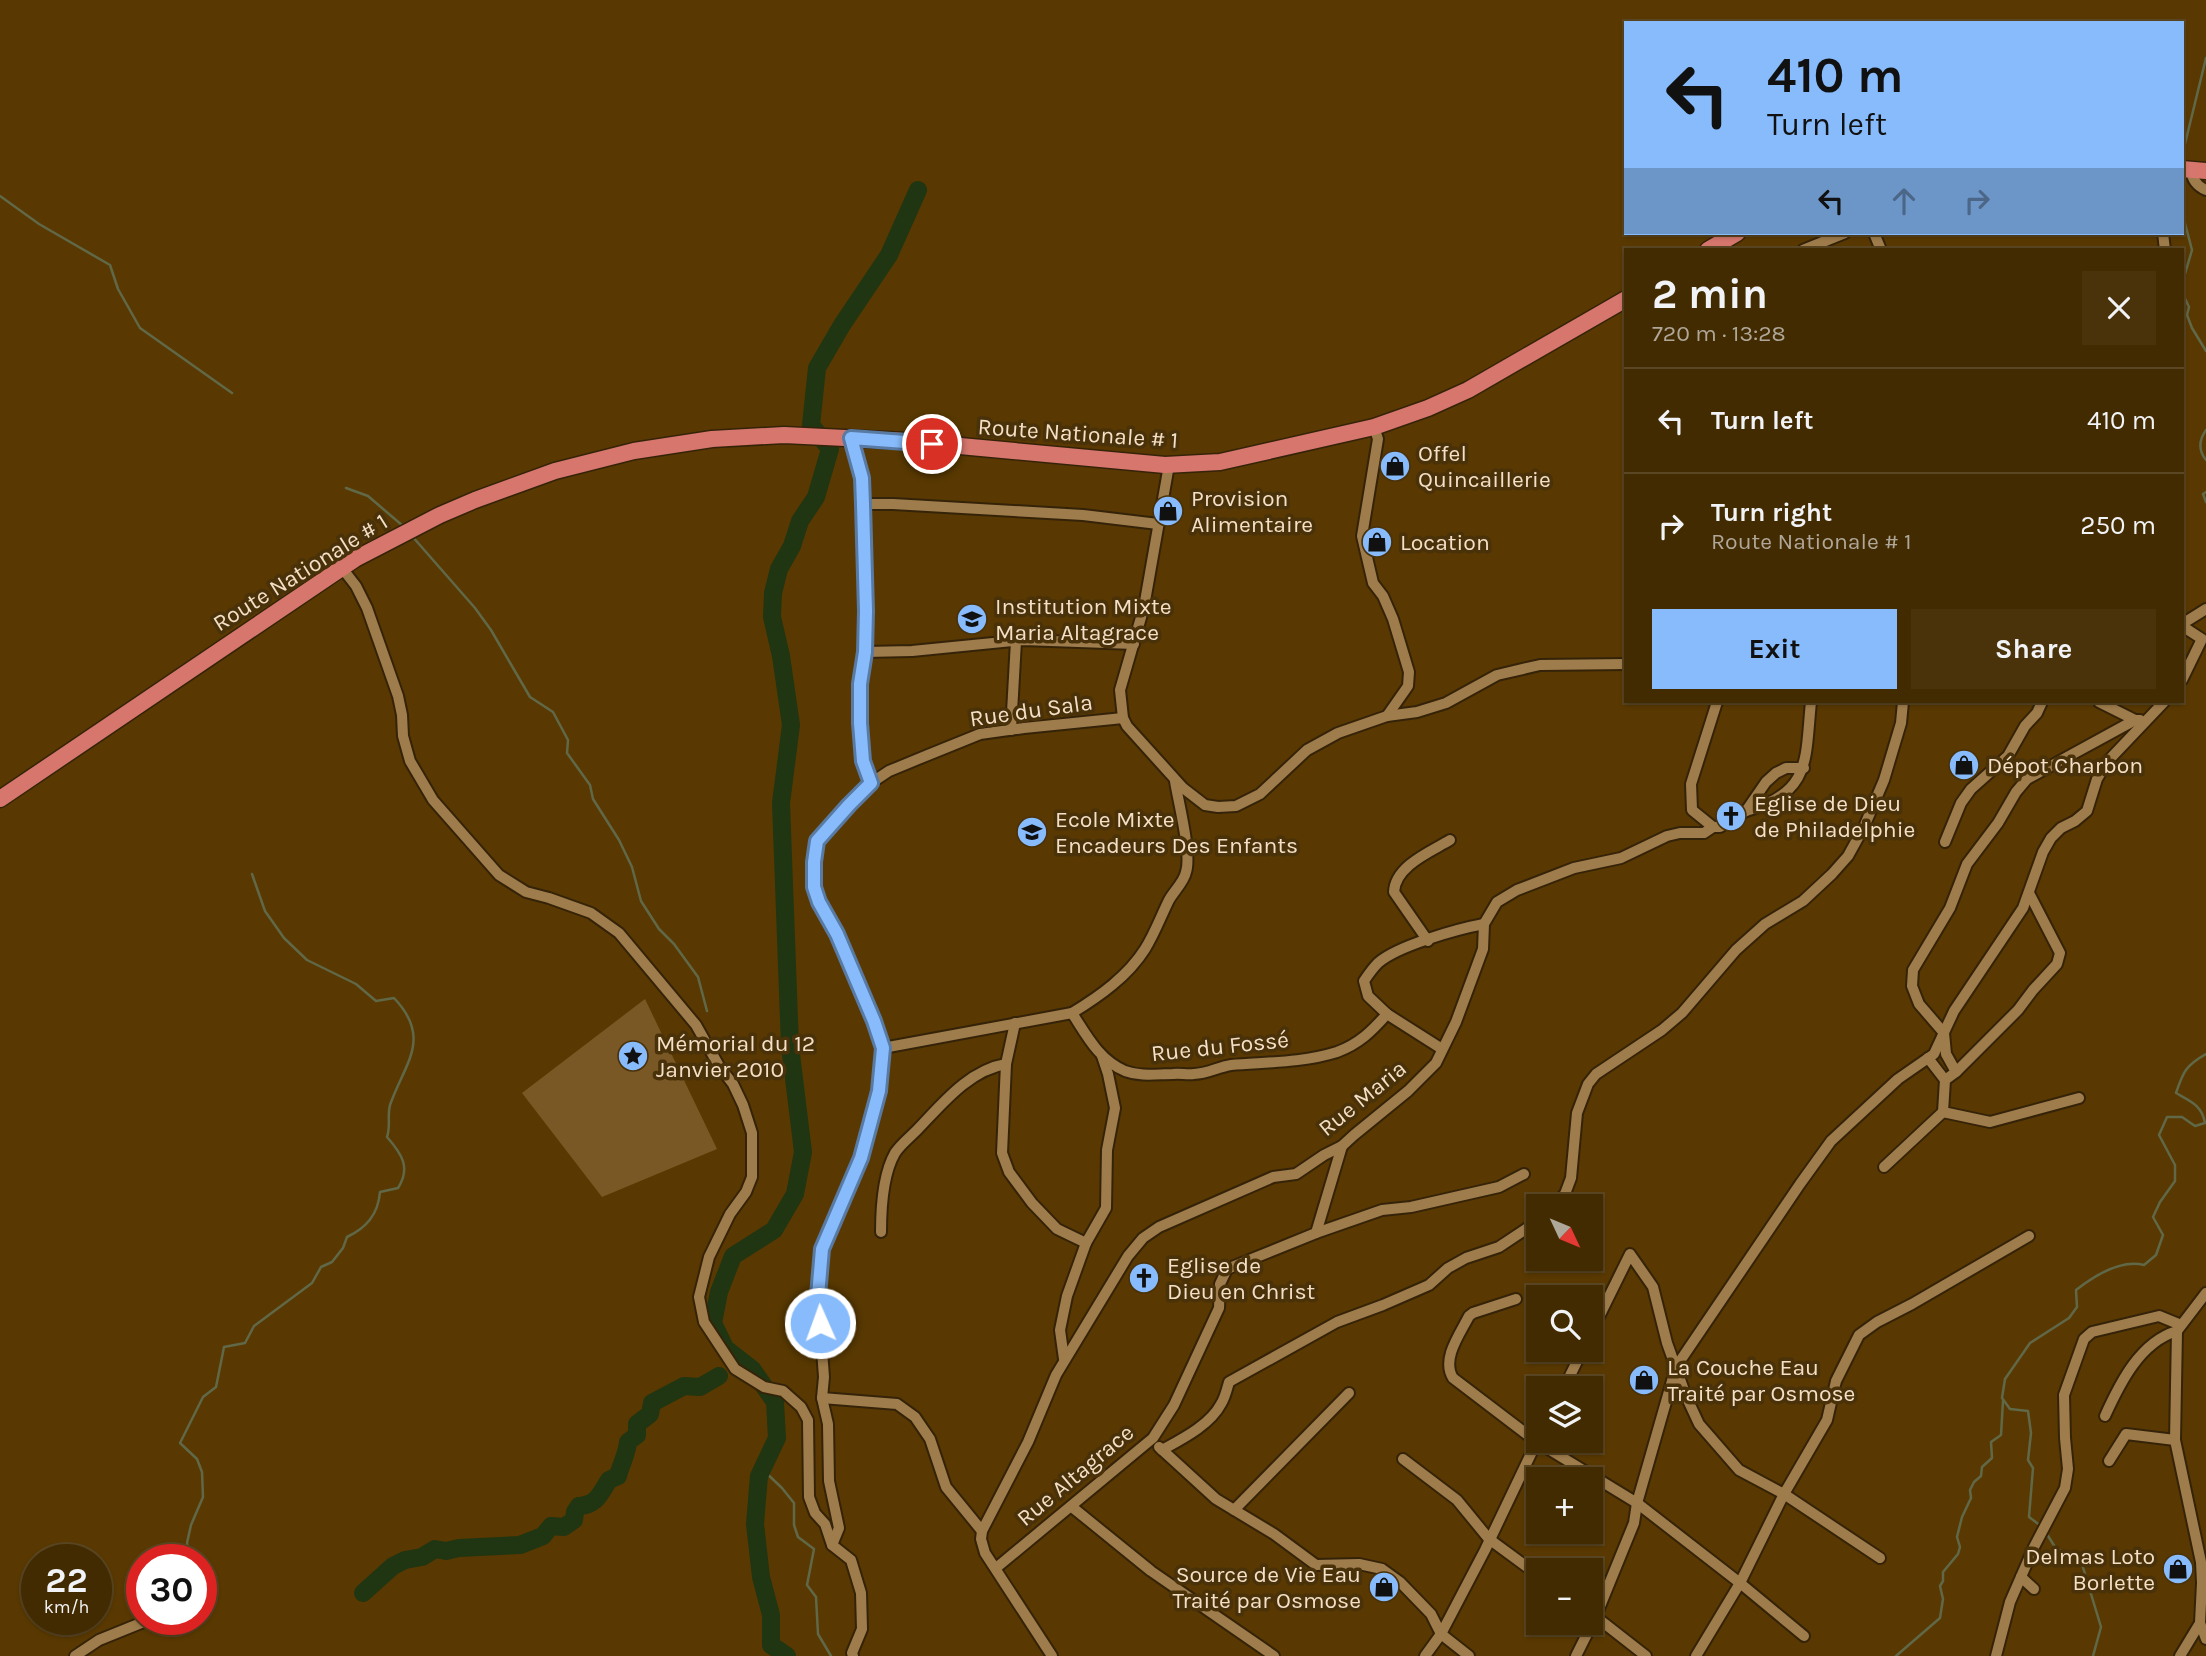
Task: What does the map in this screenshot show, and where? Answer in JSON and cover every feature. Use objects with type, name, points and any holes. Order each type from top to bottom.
[{"type":"main road","points":[[1711,248],[1734,235]]},
{"type":"main road","name":"Route Nationale # 1","points":[[0,799],[342,568],[387,542],[475,500],[555,471],[621,454],[712,439],[784,435],[851,438],[1168,465],[1220,462],[1374,427],[1427,408],[1468,390],[1624,300]]},
{"type":"street","points":[[2191,170],[2192,178],[2206,190]]},
{"type":"street","points":[[1808,248],[1840,235]]},
{"type":"street","points":[[1374,427],[1378,439],[1362,536],[1373,583],[1393,619],[1409,672],[1408,686],[1387,716]]},
{"type":"street","points":[[851,438],[862,478],[866,611],[860,723],[863,761],[871,783]]},
{"type":"street","points":[[1168,465],[1144,607],[1120,690],[1123,718],[1175,780],[1205,804],[1218,807],[1236,806],[1260,794],[1307,750],[1338,733],[1387,716],[1417,712],[1446,703],[1497,676],[1540,665],[1624,664]]},
{"type":"street","points":[[863,504],[1058,513],[1158,524]]},
{"type":"street","points":[[342,568],[356,586],[367,608],[398,695],[410,761],[433,800],[499,875],[526,892],[591,913],[619,933],[696,1025],[743,1105],[752,1133],[752,1177],[709,1257],[699,1297],[704,1322],[735,1369],[764,1387],[783,1391],[801,1407],[808,1420],[810,1497],[815,1513],[825,1524],[832,1545],[851,1560],[861,1593],[862,1629],[853,1656]]},
{"type":"street","points":[[2184,624],[2206,609]]},
{"type":"street","points":[[2184,627],[2204,642],[2184,677]]},
{"type":"street","points":[[865,652],[912,651],[1016,641],[1134,644]]},
{"type":"street","points":[[1011,730],[1016,641]]},
{"type":"street","points":[[1713,827],[1692,810],[1691,784],[1717,703]]},
{"type":"street","points":[[1442,1049],[1387,1014],[1368,996],[1364,981],[1378,963],[1395,952],[1461,929],[1484,924],[1497,902],[1517,890],[1574,868],[1621,858],[1667,836],[1704,833],[1777,798],[1797,782],[1804,768],[1811,703]]},
{"type":"street","points":[[1565,1194],[1570,1178],[1577,1113],[1595,1073],[1682,1013],[1736,950],[1765,923],[1803,901],[1848,856],[1884,780],[1901,723],[1903,703]]},
{"type":"street","points":[[1945,842],[1961,803],[1971,789],[2008,756],[2042,703]]},
{"type":"street","points":[[2101,703],[2136,720]]},
{"type":"street","points":[[1603,1592],[1634,1524],[1637,1503],[1676,1367],[1831,1141],[1898,1079],[1934,1054],[1954,1012],[2023,908],[2043,852],[2051,838],[2087,811],[2097,779],[2107,762],[2163,703]]},
{"type":"street","name":"Rue du Sala","points":[[883,1048],[837,934],[819,902],[814,887],[817,841],[871,783],[889,771],[979,734],[1123,718]]},
{"type":"street","points":[[1956,1072],[1947,1054],[1944,1033],[1919,1004],[1912,986],[1913,970],[1950,908],[1967,864],[2027,779],[2136,720],[2149,719]]},
{"type":"street","points":[[1746,811],[1766,782],[1776,773],[1786,768],[1804,768]]},
{"type":"street","points":[[832,1545],[839,1528],[829,1480],[828,1423],[822,1398],[824,1377],[818,1296],[822,1249],[861,1158],[879,1091],[883,1048],[1072,1013],[1096,999],[1118,981],[1144,951],[1170,898],[1186,873],[1188,859],[1175,780]]},
{"type":"street","points":[[1428,941],[1394,892],[1394,885],[1399,876],[1416,860],[1450,839]]},
{"type":"street","points":[[1945,1080],[2018,1010],[2057,964],[2060,953],[2029,894]]},
{"type":"street","name":"Rue Maria","points":[[982,1531],[1028,1442],[1064,1359],[1128,1256],[1152,1231],[1273,1177],[1296,1174],[1342,1146],[1408,1091],[1436,1063],[1456,1022],[1483,948],[1484,924]]},
{"type":"street","name":"Rue du Fossé","points":[[1072,1013],[1094,1048],[1112,1064],[1127,1072],[1147,1076],[1196,1074],[1229,1065],[1267,1064],[1316,1057],[1338,1051],[1364,1038],[1387,1014]]},
{"type":"street","points":[[1015,1024],[1006,1064],[1002,1153],[1009,1172],[1032,1203],[1058,1229],[1086,1242]]},
{"type":"street","points":[[1064,1359],[1060,1330],[1067,1296],[1086,1242],[1106,1209],[1107,1150],[1115,1108],[1101,1054]]},
{"type":"street","points":[[1884,1167],[1943,1112],[1945,1080],[1928,1058]]},
{"type":"street","points":[[881,1232],[884,1187],[895,1153],[952,1093],[981,1072],[1006,1064]]},
{"type":"street","points":[[1943,1112],[1990,1122],[2079,1098]]},
{"type":"street","points":[[1316,1233],[1342,1146]]},
{"type":"street","points":[[1316,1233],[1382,1210],[1411,1207],[1499,1187],[1524,1174]]},
{"type":"street","points":[[1162,1450],[1188,1435],[1212,1415],[1221,1405],[1229,1382],[1337,1322],[1429,1285],[1448,1268],[1466,1258],[1499,1247],[1526,1229]]},
{"type":"street","name":"Rue Altagrace","points":[[996,1569],[1153,1438],[1174,1405],[1219,1308],[1220,1284],[1227,1269],[1316,1233]]},
{"type":"street","points":[[1696,1656],[1740,1583],[1784,1494],[1827,1420],[1836,1381],[1859,1335],[1877,1322],[2029,1236]]},
{"type":"street","points":[[1603,1309],[1630,1254],[1653,1287],[1667,1343],[1699,1424],[1739,1470],[1784,1494],[1880,1558]]},
{"type":"street","points":[[2105,1416],[2118,1387],[2134,1363],[2165,1335],[2179,1328],[2206,1293]]},
{"type":"street","points":[[1516,1299],[1469,1316],[1449,1358],[1448,1371],[1452,1378],[1526,1432]]},
{"type":"street","points":[[1996,1656],[2004,1622],[2021,1577],[2065,1488],[2068,1469],[2064,1395],[2084,1339],[2092,1332],[2159,1316],[2179,1328]]},
{"type":"street","points":[[2179,1328],[2175,1440],[2204,1583],[2200,1623],[2180,1656]]},
{"type":"street","points":[[1234,1510],[1349,1393]]},
{"type":"street","points":[[822,1398],[897,1404],[915,1417],[930,1439],[946,1488],[982,1531],[985,1553],[1052,1656]]},
{"type":"street","points":[[2109,1461],[2126,1434],[2175,1440]]},
{"type":"street","points":[[1153,1438],[1162,1450],[1216,1499],[1273,1534],[1316,1565],[1359,1564],[1382,1569],[1400,1582],[1431,1614],[1441,1634],[1469,1656]]},
{"type":"street","points":[[1424,1656],[1441,1634],[1531,1453]]},
{"type":"street","points":[[1558,1453],[1637,1503],[1804,1636]]},
{"type":"street","points":[[1403,1459],[1457,1500],[1489,1539],[1526,1566]]},
{"type":"street","points":[[1072,1507],[1150,1571],[1274,1656]]},
{"type":"street","points":[[2021,1577],[2034,1589]]},
{"type":"street","points":[[1603,1622],[1646,1656]]},
{"type":"street","points":[[2200,1623],[2206,1639]]},
{"type":"street","points":[[75,1656],[99,1640],[126,1629]]},
{"type":"street","points":[[1576,1656],[1584,1635]]},
{"type":"shaded area","points":[[645,999],[717,1149],[602,1197],[522,1093]]},
{"type":"waterway","points":[[2184,148],[2206,58]]},
{"type":"waterway","points":[[787,1656],[771,1645],[771,1615],[761,1577],[755,1524],[759,1476],[777,1438],[775,1402],[752,1369],[725,1348],[713,1323],[719,1292],[733,1256],[774,1230],[795,1194],[803,1152],[790,1046],[781,803],[791,725],[781,656],[772,617],[773,593],[779,569],[792,546],[800,521],[816,497],[830,449],[811,425],[817,368],[889,255],[918,190]]},
{"type":"waterway","points":[[0,196],[39,224],[110,265],[118,289],[140,328],[232,393]]},
{"type":"waterway","points":[[2184,220],[2192,250],[2184,277]]},
{"type":"waterway","points":[[2184,296],[2189,307],[2187,315],[2192,328],[2206,351]]},
{"type":"waterway","points":[[2206,430],[2200,445],[2206,460]]},
{"type":"waterway","points":[[346,488],[368,496],[403,526]]},
{"type":"waterway","points":[[2206,492],[2203,494],[2206,502]]},
{"type":"waterway","points":[[412,536],[475,608],[530,697],[553,712],[568,740],[567,753],[590,785],[593,799],[619,840],[632,867],[641,901],[659,929],[674,944],[698,977],[707,1011]]},
{"type":"waterway","points":[[187,1544],[191,1525],[203,1497],[202,1472],[197,1459],[180,1443],[203,1397],[216,1387],[224,1347],[245,1343],[254,1326],[312,1283],[321,1267],[332,1262],[343,1248],[347,1237],[370,1220],[377,1207],[380,1192],[398,1188],[404,1174],[403,1161],[387,1137],[390,1105],[408,1064],[414,1039],[406,1013],[394,998],[376,1001],[356,984],[307,960],[284,938],[265,911],[252,874]]},
{"type":"waterway","points":[[2041,1526],[2029,1517],[2033,1468],[2028,1460],[2031,1433],[2028,1411],[2010,1409],[2002,1398],[2005,1379],[2030,1343],[2069,1318],[2077,1307],[2076,1290],[2108,1270],[2126,1264],[2144,1265],[2156,1255],[2163,1235],[2153,1217],[2175,1181],[2175,1165],[2159,1135],[2167,1117],[2182,1117],[2195,1126],[2205,1123],[2198,1108],[2176,1093],[2186,1070],[2206,1054]]},
{"type":"waterway","points":[[363,1593],[393,1566],[405,1560],[422,1557],[435,1549],[446,1551],[520,1545],[543,1536],[551,1526],[564,1527],[574,1520],[579,1506],[594,1501],[609,1480],[618,1476],[628,1442],[637,1435],[637,1424],[650,1414],[652,1403],[684,1386],[700,1387],[719,1376]]},
{"type":"waterway","points":[[1896,1656],[1940,1618],[1943,1572],[1958,1554],[1960,1547],[1957,1537],[1971,1498],[1970,1490],[1981,1476],[1982,1467],[1992,1458],[1991,1442],[2001,1435],[2003,1401]]},
{"type":"waterway","points":[[762,1469],[794,1503],[794,1525],[798,1537],[814,1549],[807,1585],[816,1597],[818,1634],[831,1656]]},
{"type":"waterway","points":[[2045,1531],[2055,1547],[2082,1564],[2101,1627],[2093,1656]]},
{"type":"place","name":"Offel Quincaillerie","points":[[1395,466]]},
{"type":"place","name":"Provision Alimentaire","points":[[1168,511]]},
{"type":"place","name":"Location","points":[[1377,542]]},
{"type":"place","name":"Institution Mixte Maria Altagrace","points":[[972,619]]},
{"type":"place","name":"Dépot Charbon","points":[[1964,765]]},
{"type":"place","name":"Eglise de Dieu de Philadelphie","points":[[1731,816]]},
{"type":"place","name":"Ecole Mixte Encadeurs Des Enfants","points":[[1032,832]]},
{"type":"place","name":"Mémorial du 12 Janvier 2010","points":[[633,1056]]},
{"type":"place","name":"Eglise de Dieu en Christ","points":[[1144,1278]]},
{"type":"place","name":"La Couche Eau Traité par Osmose","points":[[1644,1380]]},
{"type":"place","name":"Delmas Loto Borlette","points":[[2178,1569]]},
{"type":"place","name":"Source de Vie Eau Traité par Osmose","points":[[1384,1587]]},
{"type":"route","points":[[820,1323],[818,1296],[822,1249],[861,1158],[879,1091],[883,1048],[837,934],[819,902],[814,887],[817,841],[871,783],[863,761],[860,723],[866,611],[862,478],[851,438],[932,444]]}]
